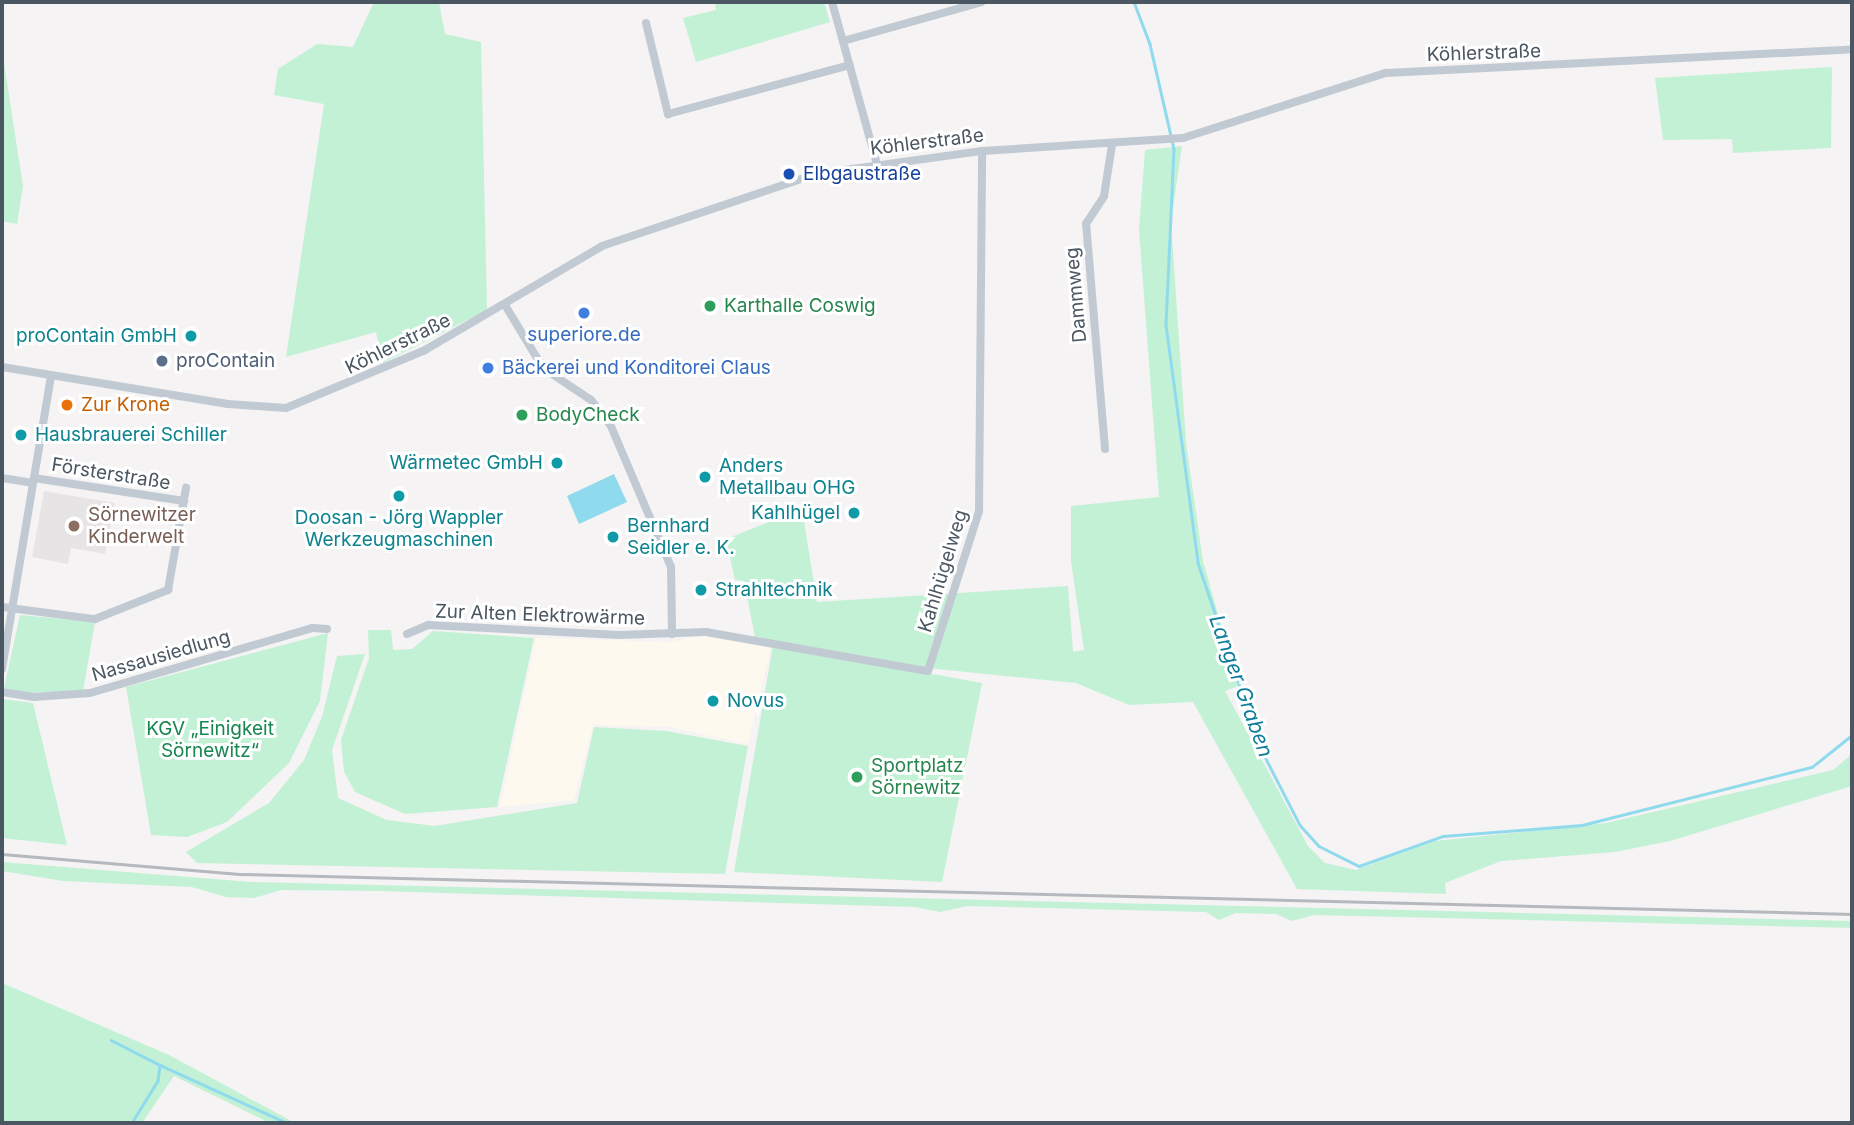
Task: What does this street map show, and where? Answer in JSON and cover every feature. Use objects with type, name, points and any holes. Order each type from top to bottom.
[{"type":"street","points":[[832,2],[877,164]]},
{"type":"street","points":[[843,41],[982,2]]},
{"type":"street","points":[[646,23],[668,114],[850,65]]},
{"type":"street","name":"Köhlerstraße","points":[[2,367],[264,410],[286,408],[324,397],[425,350],[602,246],[782,181],[877,164],[982,151],[1167,141],[1385,73],[1852,49]]},
{"type":"street","name":"Dammweg","points":[[1105,449],[1086,223],[1104,196],[1112,145]]},
{"type":"street","name":"Kahlhügelweg","points":[[689,632],[928,671],[979,511],[982,151]]},
{"type":"street","name":"Zur Alten Elektrowärme","points":[[505,305],[543,368],[591,400],[610,424],[671,567],[672,634]]},
{"type":"street","name":"Försterstraße","points":[[2,669],[51,375]]},
{"type":"street","points":[[2,478],[33,480]]},
{"type":"street","name":"Försterstraße","points":[[33,480],[184,501]]},
{"type":"street","name":"Försterstraße","points":[[13,609],[94,619],[168,590],[186,488]]},
{"type":"street","points":[[2,607],[13,609]]},
{"type":"street","name":"Zur Alten Elektrowärme","points":[[407,634],[428,625],[672,634],[689,632]]},
{"type":"street","name":"Nassausiedlung","points":[[2,692],[34,697],[90,693],[313,628],[327,629]]},
{"type":"shaded area","name":"Sörnewitzer Kinderwelt","points":[[44,491],[115,503],[105,554],[71,548],[68,564],[32,557]]},
{"type":"shaded area","points":[[701,635],[771,648],[748,744],[669,727],[593,725],[574,800],[500,807],[536,638],[671,642]]},
{"type":"green space","points":[[374,2],[439,2],[445,34],[481,42],[487,310],[383,363],[376,332],[286,357],[324,104],[274,95],[278,69],[317,44],[353,47]]},
{"type":"green space","points":[[715,2],[824,2],[830,22],[696,62],[683,18],[716,10]]},
{"type":"green space","points":[[2,50],[23,186],[17,224],[2,221]]},
{"type":"green space","points":[[1832,67],[1831,148],[1733,153],[1732,139],[1663,140],[1655,78]]},
{"type":"green space","points":[[1182,146],[1171,222],[1186,443],[1203,561],[1238,686],[1225,691],[1308,846],[1325,863],[1356,870],[1435,841],[1606,823],[1833,770],[1852,754],[1852,786],[1670,841],[1615,852],[1501,861],[1445,883],[1446,894],[1297,889],[1193,702],[1129,705],[1076,683],[937,669],[755,637],[744,581],[735,580],[726,539],[802,509],[817,602],[1068,586],[1073,652],[1084,650],[1071,561],[1071,506],[1159,497],[1139,229],[1145,150]]},
{"type":"green space","points":[[20,615],[95,622],[83,691],[27,693],[4,688]]},
{"type":"green space","points":[[368,630],[391,630],[393,650],[412,649],[433,631],[534,638],[497,807],[405,814],[355,792],[344,772],[341,740],[369,658]]},
{"type":"green space","name":"KGV „Einigkeit Sörnewitz“","points":[[328,633],[320,701],[289,763],[227,822],[187,837],[151,835],[126,687]]},
{"type":"green space","name":"Sportplatz Sörnewitz","points":[[773,645],[982,683],[942,882],[734,872]]},
{"type":"green space","points":[[365,654],[332,750],[338,798],[387,820],[435,826],[577,803],[594,727],[666,731],[748,746],[725,874],[197,863],[186,852],[269,803],[304,760],[322,717],[337,656]]},
{"type":"green space","points":[[2,699],[33,703],[67,845],[2,838]]},
{"type":"green space","points":[[2,862],[251,882],[1852,921],[1852,928],[1314,915],[1292,921],[1276,914],[1236,913],[1219,920],[1206,912],[968,906],[940,912],[915,907],[380,891],[281,890],[254,898],[226,897],[192,887],[63,881],[2,871]]},
{"type":"green space","points":[[2,983],[169,1055],[295,1123],[270,1123],[174,1076],[142,1123],[2,1123]]},
{"type":"water","points":[[614,474],[627,502],[579,524],[567,496]]},
{"type":"waterway","name":"Langer Graben","points":[[1134,2],[1150,44],[1174,149],[1166,325],[1198,563],[1262,751],[1300,825],[1319,846],[1359,866],[1443,836],[1582,825],[1812,767],[1852,735]]},
{"type":"waterway","points":[[111,1040],[160,1065],[158,1081],[132,1123]]},
{"type":"waterway","points":[[160,1065],[287,1123]]},
{"type":"railway","points":[[2,854],[242,874],[1852,914]]},
{"type":"place","name":"Elbgaustraße","points":[[789,174]]},
{"type":"place","name":"Karthalle Coswig","points":[[710,306]]},
{"type":"place","name":"superiore.de","points":[[584,313]]},
{"type":"place","name":"proContain GmbH","points":[[191,336]]},
{"type":"place","name":"proContain","points":[[162,361]]},
{"type":"place","name":"Bäckerei und Konditorei Claus","points":[[488,368]]},
{"type":"place","name":"Zur Krone","points":[[67,405]]},
{"type":"place","name":"BodyCheck","points":[[522,415]]},
{"type":"place","name":"Hausbrauerei Schiller","points":[[21,435]]},
{"type":"place","name":"Wärmetec GmbH","points":[[557,463]]},
{"type":"place","name":"Anders Metallbau OHG","points":[[705,477]]},
{"type":"place","name":"Doosan - Jörg Wappler Werkzeugmaschinen","points":[[399,496]]},
{"type":"place","name":"Kahlhügel","points":[[854,513]]},
{"type":"place","name":"Sörnewitzer Kinderwelt","points":[[74,526]]},
{"type":"place","name":"Bernhard Seidler e. K.","points":[[613,537]]},
{"type":"place","name":"Strahltechnik","points":[[701,590]]},
{"type":"place","name":"Novus","points":[[713,701]]},
{"type":"place","name":"Sportplatz Sörnewitz","points":[[857,777]]}]
